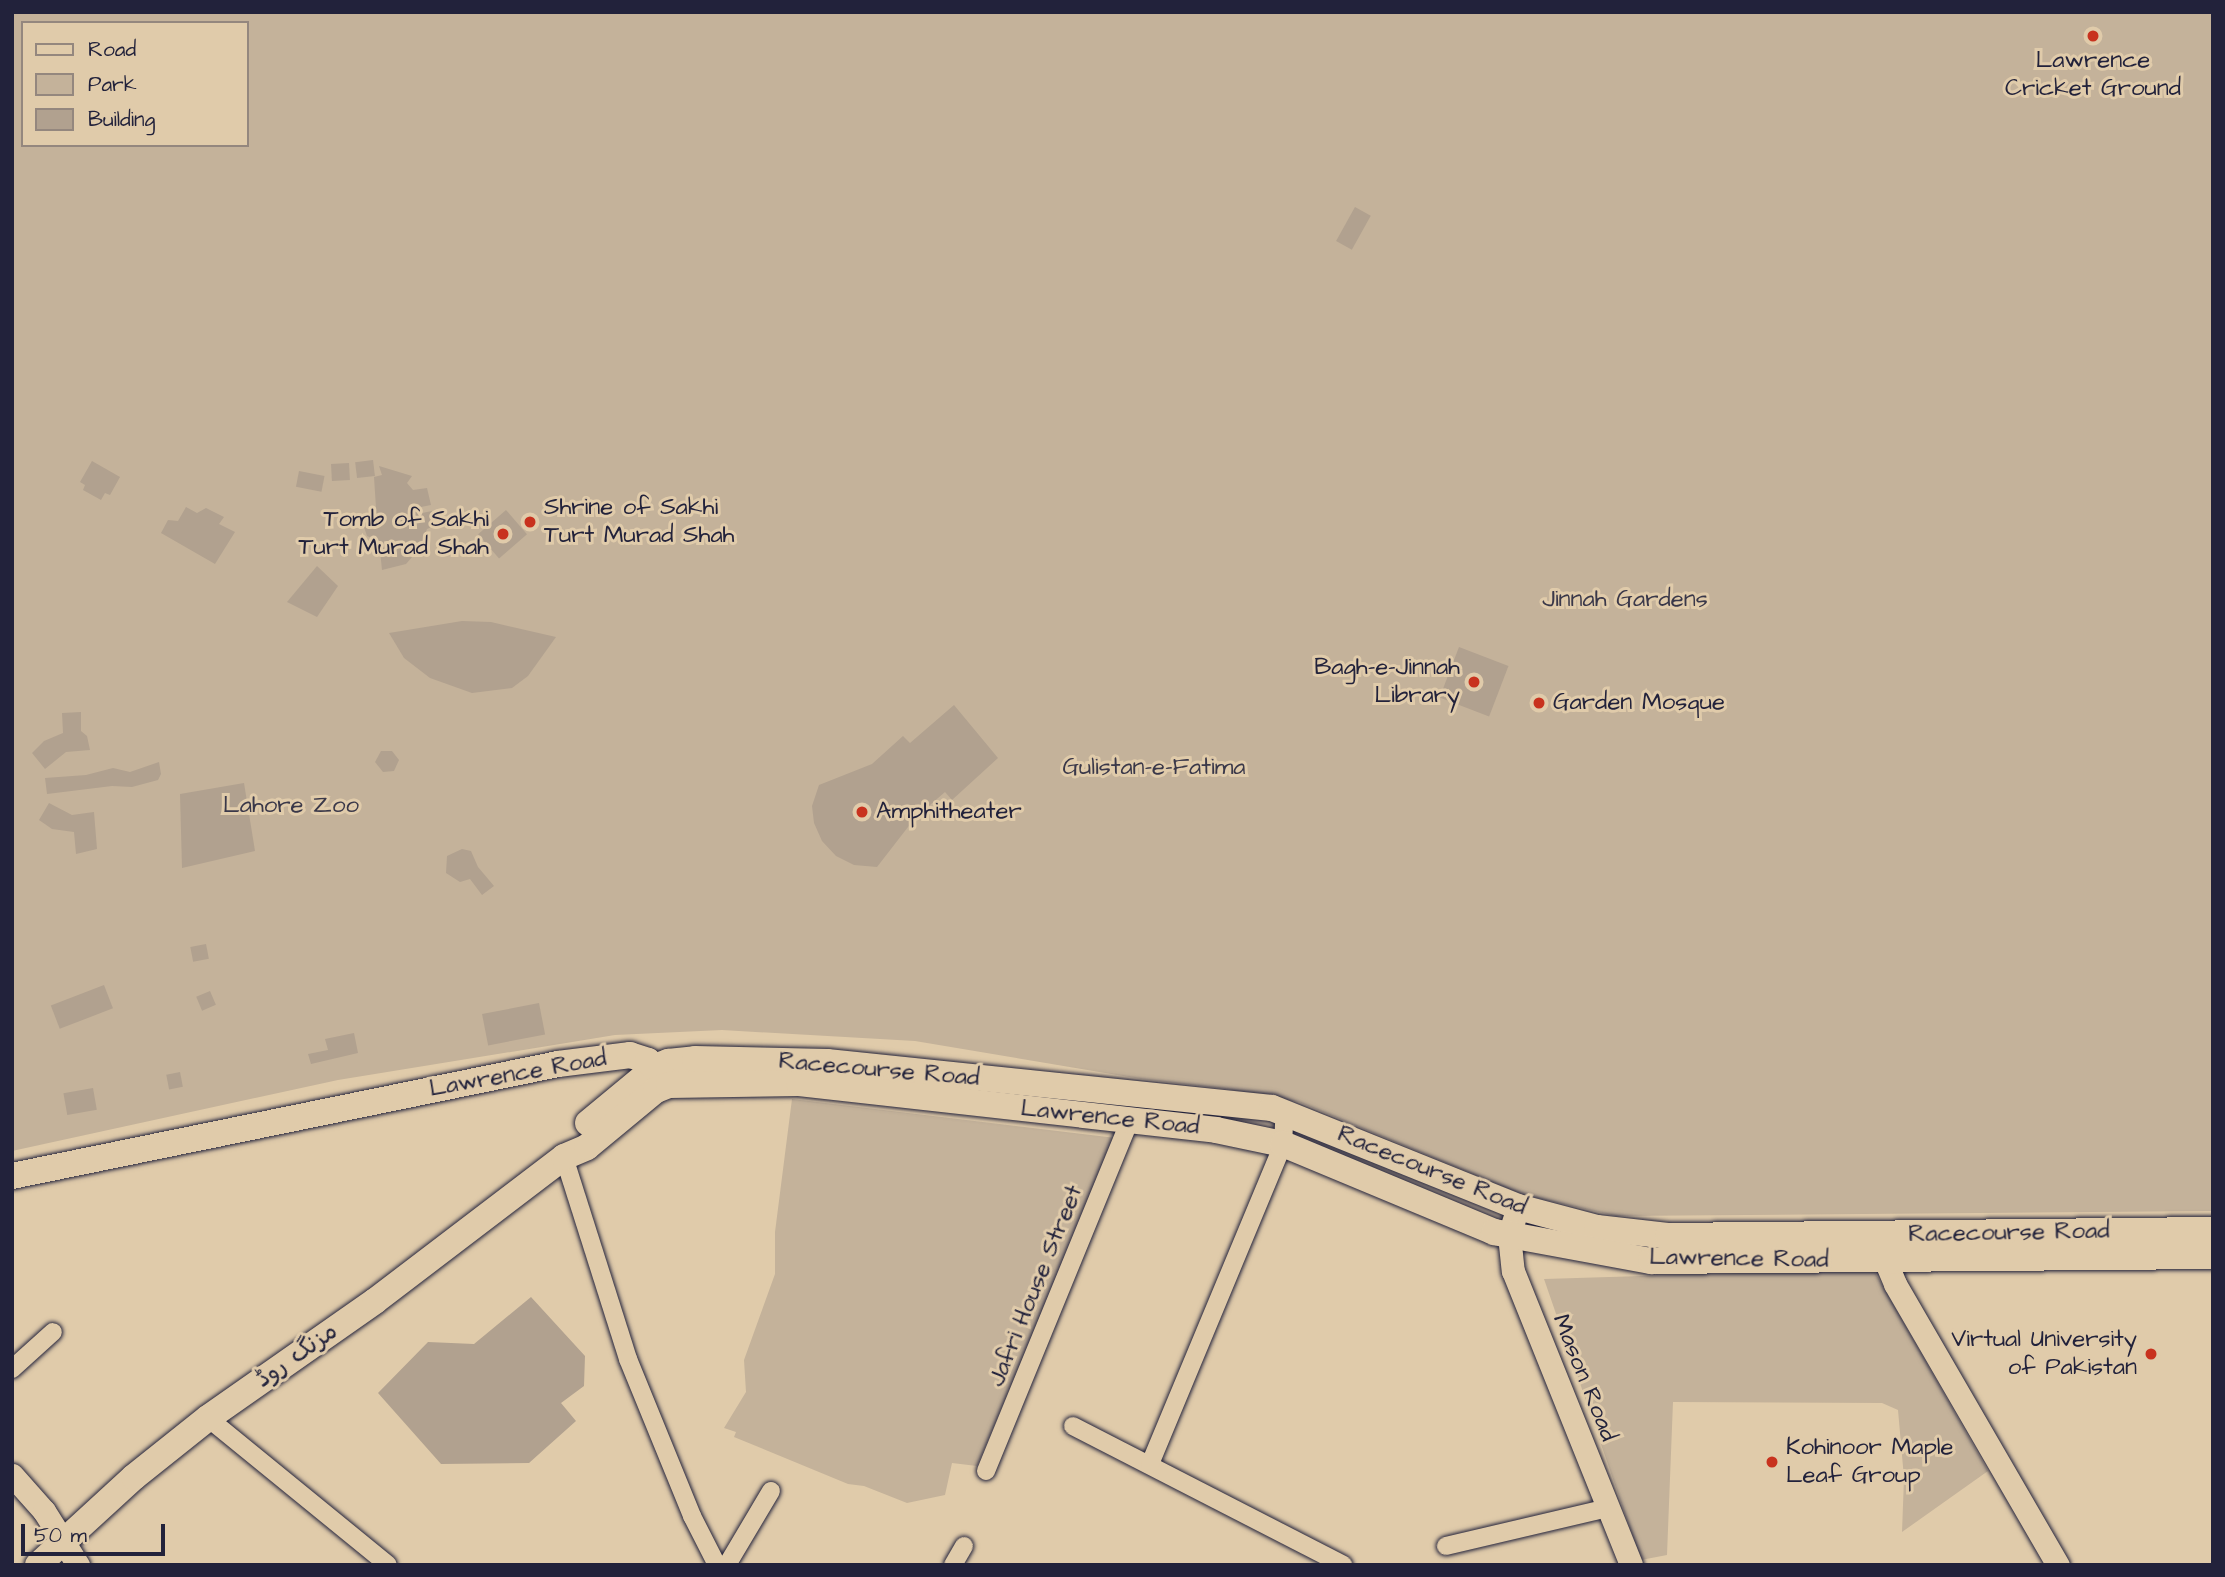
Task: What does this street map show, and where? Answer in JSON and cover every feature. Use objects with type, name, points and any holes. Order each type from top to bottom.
[{"type":"main road","name":"Lawrence Road","points":[[12,1176],[558,1064],[630,1055],[663,1076],[799,1083],[1216,1130],[1283,1144],[1494,1232],[1651,1261],[1883,1247],[2213,1256]]},
{"type":"main road","points":[[601,1058],[620,1072],[624,1092]]},
{"type":"main road","name":"Racecourse Road","points":[[663,1076],[695,1059],[827,1062],[1251,1104],[1285,1111],[1518,1207],[1597,1228],[1668,1236],[1883,1247],[2213,1230]]},
{"type":"main road","name":"مزنگ روڈ","points":[[564,1157],[578,1132],[624,1092],[663,1076]]},
{"type":"main road","name":"مزنگ روڈ","points":[[38,1565],[134,1477],[208,1418],[375,1301],[564,1157],[587,1147],[656,1090],[663,1076]]},
{"type":"street","points":[[1150,1464],[1283,1144],[1285,1111]]},
{"type":"street","name":"Jafri House Street","points":[[986,1471],[1130,1121]]},
{"type":"street","points":[[564,1157],[628,1359],[716,1563],[771,1491]]},
{"type":"street","name":"Mason Road","points":[[1518,1207],[1509,1235],[1513,1271],[1631,1565]]},
{"type":"street","points":[[1883,1247],[1895,1284],[2058,1565]]},
{"type":"street","points":[[12,1369],[53,1332]]},
{"type":"street","points":[[208,1418],[388,1565]]},
{"type":"street","points":[[1073,1426],[1343,1565]]},
{"type":"street","points":[[12,1475],[65,1539],[78,1565]]},
{"type":"street","points":[[1446,1546],[1608,1508]]},
{"type":"street","points":[[953,1565],[964,1546]]},
{"type":"green space","name":"Jinnah Gardens","points":[[12,12],[2213,12],[2213,1211],[1616,1216],[1524,1195],[1299,1102],[915,1041],[722,1030],[615,1035],[338,1080],[12,1151]]},
{"type":"green space","points":[[792,1099],[1116,1138],[977,1466],[952,1463],[945,1495],[907,1503],[864,1486],[848,1484],[734,1437],[736,1432],[724,1428],[746,1392],[744,1360],[775,1274],[775,1232]]},
{"type":"green space","points":[[1873,1269],[1988,1471],[1902,1532],[1904,1478],[1898,1410],[1882,1403],[1673,1402],[1667,1555],[1641,1560],[1544,1279]]},
{"type":"building","points":[[1355,207],[1371,216],[1352,250],[1336,241]]},
{"type":"building","points":[[373,460],[375,476],[357,478],[355,462]]},
{"type":"building","points":[[92,461],[120,477],[110,495],[105,493],[101,500],[83,490],[85,485],[80,482]]},
{"type":"building","points":[[349,463],[350,480],[332,481],[331,464]]},
{"type":"building","points":[[379,466],[412,476],[407,483],[413,490],[427,488],[431,505],[421,507],[422,513],[432,511],[436,525],[427,529],[420,548],[406,564],[382,570],[379,541],[367,536],[362,521],[368,512],[376,508],[374,477],[382,475]]},
{"type":"building","points":[[299,471],[325,476],[321,492],[296,487]]},
{"type":"building","points":[[186,507],[197,513],[206,508],[224,517],[219,524],[235,532],[215,564],[161,533],[168,520],[178,521]]},
{"type":"building","name":"Tomb of Sakhi Turt Murad Shah","points":[[506,510],[527,534],[499,558],[478,534]]},
{"type":"building","points":[[317,566],[338,586],[317,617],[287,602]]},
{"type":"building","points":[[462,621],[491,622],[556,637],[528,676],[512,688],[472,693],[430,678],[404,658],[389,633]]},
{"type":"building","name":"Bagh-e-Jinnah Library","points":[[1459,647],[1508,666],[1489,716],[1440,697]]},
{"type":"building","points":[[954,705],[998,758],[952,800],[945,792],[915,818],[877,867],[854,865],[836,856],[822,841],[814,823],[812,806],[819,785],[872,764],[903,736],[910,743]]},
{"type":"building","points":[[81,712],[81,731],[87,736],[90,750],[66,752],[45,769],[32,753],[44,741],[63,733],[62,713]]},
{"type":"building","points":[[381,751],[392,751],[399,760],[394,771],[383,772],[375,762]]},
{"type":"building","points":[[159,762],[161,774],[158,780],[132,787],[112,786],[47,794],[45,778],[86,775],[113,768],[130,772]]},
{"type":"building","points":[[244,783],[255,851],[182,868],[180,794]]},
{"type":"building","points":[[49,803],[72,815],[94,812],[97,849],[76,854],[74,832],[52,829],[39,820]]},
{"type":"building","points":[[462,849],[471,851],[478,867],[494,886],[482,895],[470,879],[460,882],[446,873],[447,856]]},
{"type":"building","points":[[206,944],[209,959],[193,962],[190,947]]},
{"type":"building","points":[[104,985],[113,1008],[60,1029],[51,1005]]},
{"type":"building","points":[[210,991],[216,1005],[202,1011],[196,997]]},
{"type":"building","points":[[539,1003],[545,1034],[488,1045],[482,1014]]},
{"type":"building","points":[[354,1033],[358,1053],[311,1064],[308,1054],[328,1050],[325,1039]]},
{"type":"building","points":[[180,1072],[183,1087],[169,1089],[166,1075]]},
{"type":"building","points":[[93,1088],[97,1110],[67,1115],[63,1093]]},
{"type":"building","points":[[531,1297],[585,1356],[584,1386],[561,1403],[576,1421],[529,1463],[441,1464],[378,1393],[428,1342],[474,1344]]},
{"type":"place","name":"Lawrence Cricket Ground","points":[[2093,36]]},
{"type":"place","name":"Shrine of Sakhi Turt Murad Shah","points":[[530,522]]},
{"type":"place","name":"Tomb of Sakhi Turt Murad Shah","points":[[503,534]]},
{"type":"place","name":"Bagh-e-Jinnah Library","points":[[1474,682]]},
{"type":"place","name":"Garden Mosque","points":[[1539,703]]},
{"type":"place","name":"Amphitheater","points":[[862,812]]},
{"type":"place","name":"Virtual University of Pakistan","points":[[2151,1354]]},
{"type":"place","name":"Kohinoor Maple Leaf Group","points":[[1772,1462]]},
{"type":"park label","name":"Gulistan-e-Fatima","points":[[1154,768]]},
{"type":"park label","name":"Lahore Zoo","points":[[291,806]]}]
